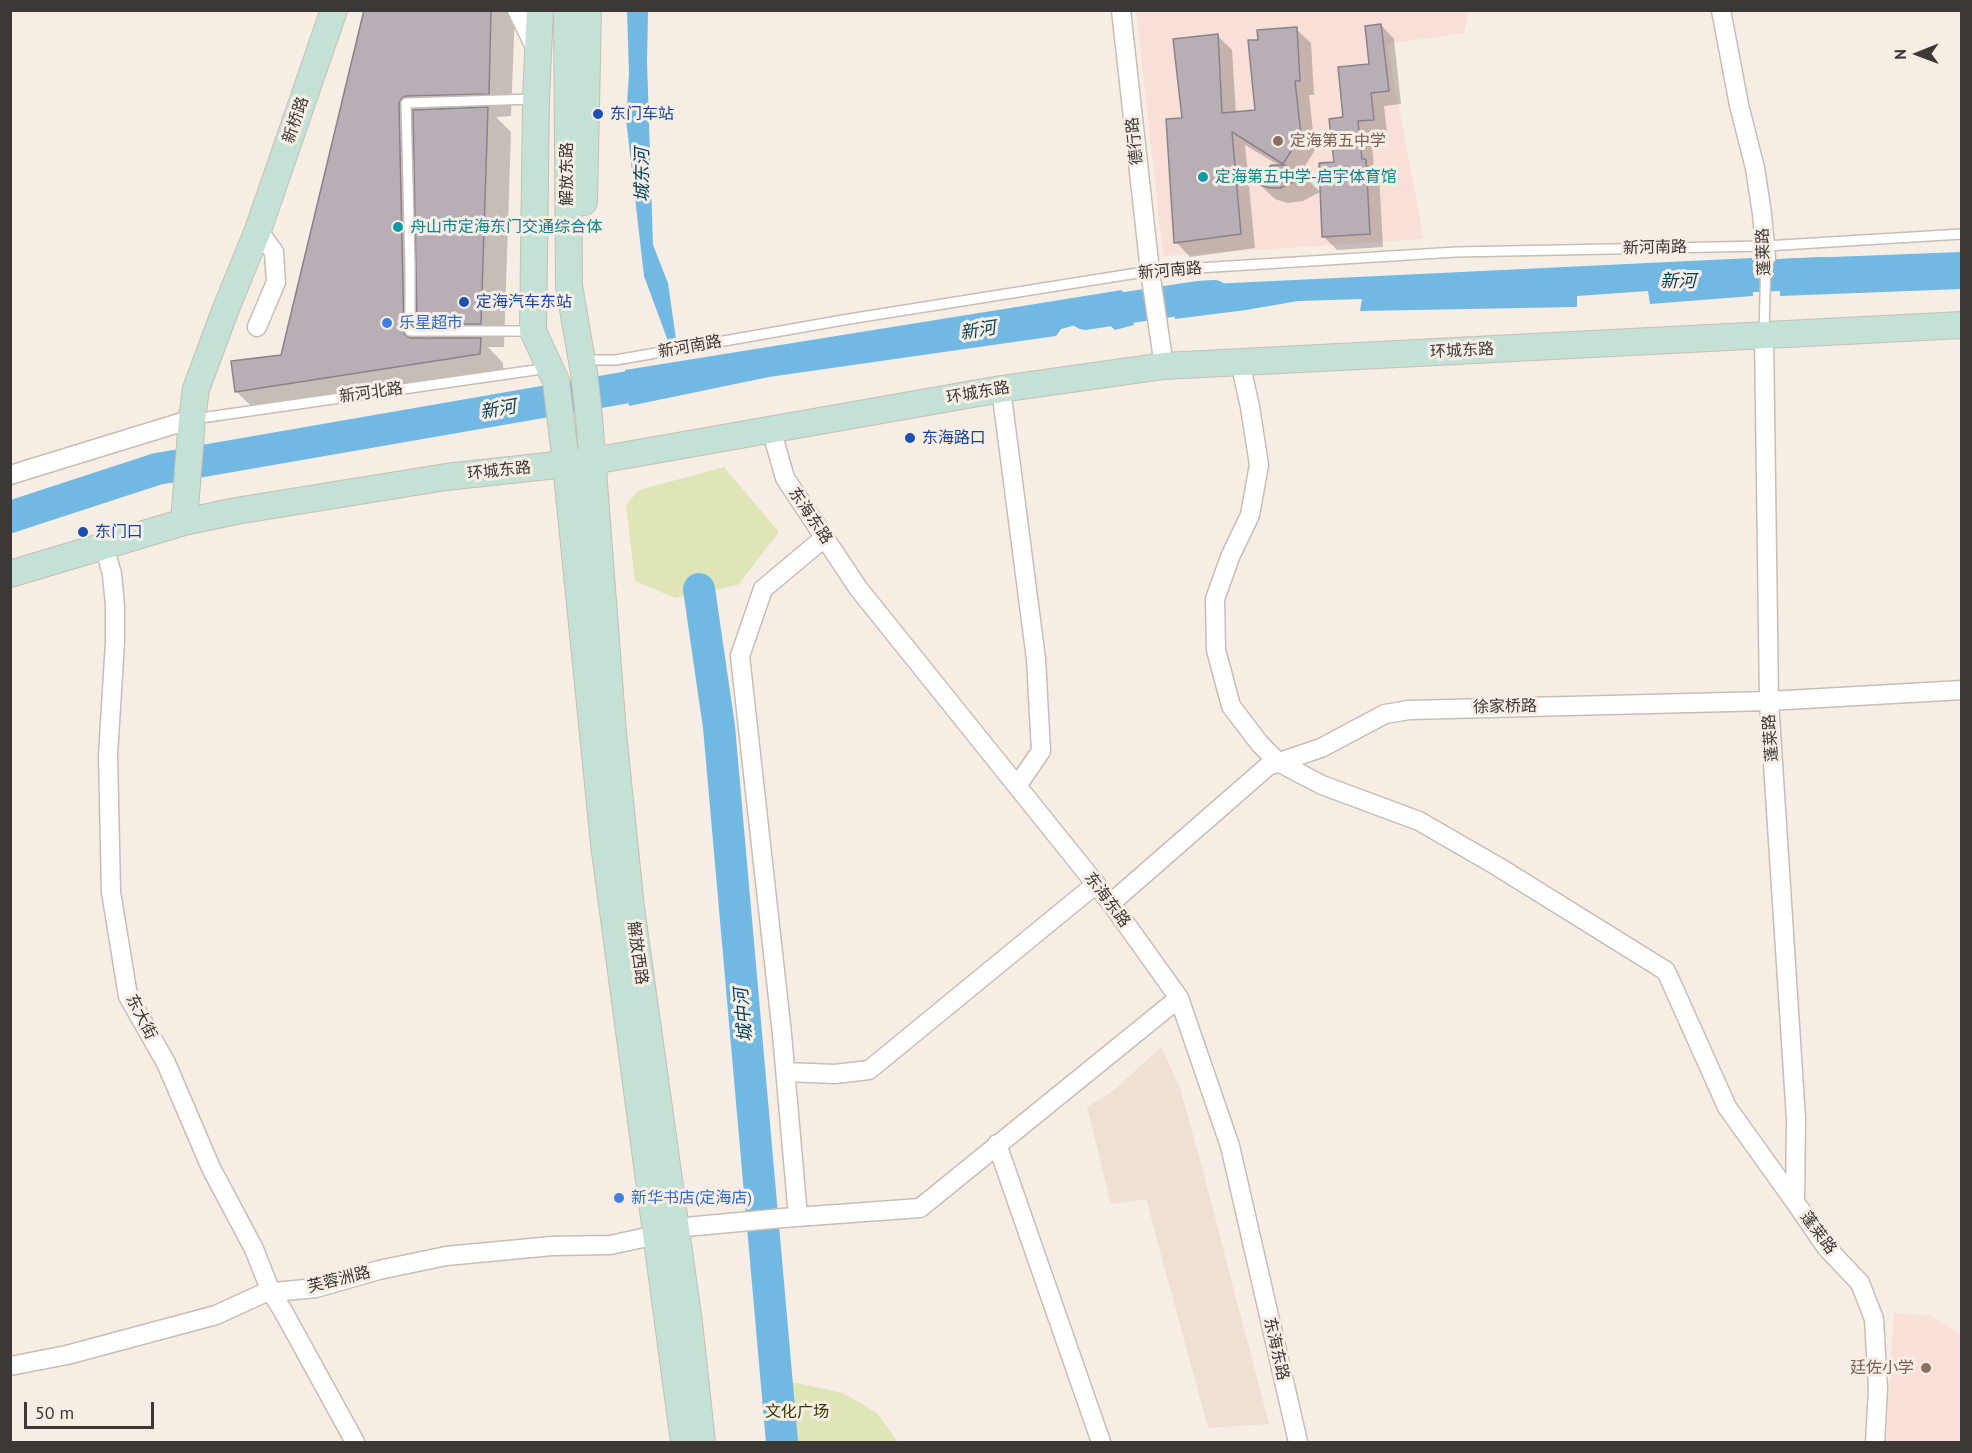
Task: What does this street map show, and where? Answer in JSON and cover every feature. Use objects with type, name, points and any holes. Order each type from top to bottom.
[{"type":"street","name":"新桥路","points":[[184,522],[196,389],[258,230],[334,10]]},
{"type":"street","points":[[517,10],[538,54]]},
{"type":"street","points":[[540,10],[536,99],[533,330],[554,374],[561,422],[604,844],[666,1231],[684,1443]]},
{"type":"street","name":"解放东路","points":[[567,10],[569,286],[583,366]]},
{"type":"street","points":[[583,366],[588,10]]},
{"type":"street","name":"德行路","points":[[1121,10],[1150,271],[1164,366]]},
{"type":"street","name":"蓬莱路","points":[[1721,10],[1739,105],[1755,168],[1766,251]]},
{"type":"street","points":[[538,54],[566,54]]},
{"type":"street","points":[[257,327],[276,282],[274,252],[258,230]]},
{"type":"street","name":"环城东路","points":[[10,574],[184,522],[236,512],[446,477],[592,461],[1001,389],[1164,366],[1962,326]]},
{"type":"street","name":"蓬莱路","points":[[1764,335],[1769,700],[1796,1119],[1795,1202],[1826,1247],[1860,1283],[1874,1319],[1878,1389],[1875,1443]]},
{"type":"street","points":[[1240,362],[1259,465],[1250,515],[1230,556],[1215,599],[1216,650],[1231,706],[1260,744],[1278,762],[1322,785],[1419,821],[1508,872],[1666,971],[1727,1107],[1795,1202]]},
{"type":"street","name":"解放西路","points":[[583,366],[589,417],[613,732],[666,1231],[689,1323],[702,1443]]},
{"type":"street","points":[[1001,389],[1036,659],[1041,751],[1017,786]]},
{"type":"street","points":[[10,475],[192,419]]},
{"type":"street","name":"东海东路","points":[[771,429],[785,478],[858,588],[1111,903],[1179,998],[1230,1146],[1297,1442]]},
{"type":"street","points":[[790,1217],[786,1072],[740,656],[763,589],[825,538]]},
{"type":"street","name":"东大街","points":[[104,546],[112,574],[115,606],[108,755],[111,892],[128,996],[166,1063],[211,1168],[254,1249],[271,1292],[355,1443]]},
{"type":"street","name":"徐家桥路","points":[[1111,903],[1268,766],[1321,748],[1385,714],[1409,710],[1769,700],[1962,690]]},
{"type":"street","points":[[786,1072],[835,1074],[869,1071],[1096,884]]},
{"type":"street","name":"芙蓉洲路","points":[[10,1366],[67,1355],[216,1315],[264,1293],[316,1288],[379,1270],[446,1256],[552,1246],[610,1245],[666,1231],[739,1221],[920,1208],[1179,998]]},
{"type":"street","points":[[997,1144],[1101,1443]]},
{"type":"lane","points":[[533,330],[410,331],[406,103],[536,99]]},
{"type":"lane","name":"新河南路","points":[[583,366],[849,319],[1150,271],[1456,252],[1766,251],[1962,234]]},
{"type":"lane","name":"蓬莱路","points":[[1764,335],[1766,251]]},
{"type":"lane","name":"新河北路","points":[[192,419],[554,374]]},
{"type":"shaded area","name":"定海第五中学","points":[[1136,11],[1469,11],[1464,33],[1387,44],[1424,239],[1163,256]]},
{"type":"shaded area","points":[[1161,1047],[1180,1088],[1269,1424],[1208,1428],[1146,1199],[1111,1204],[1087,1107],[1113,1091]]},
{"type":"shaded area","name":"廷佐小学","points":[[1894,1313],[1932,1316],[1961,1336],[1961,1442],[1886,1442]]},
{"type":"green space","points":[[724,467],[779,532],[738,585],[675,598],[635,581],[626,505],[639,490]]},
{"type":"green space","name":"文化广场","points":[[765,1376],[843,1393],[877,1413],[898,1442],[769,1442]]},
{"type":"water","name":"城东河","points":[[627,11],[648,11],[647,61],[653,245],[668,283],[676,339],[668,341],[644,276],[626,119],[629,73]]},
{"type":"water","points":[[1961,252],[1961,289],[1780,296],[1781,259]]},
{"type":"water","name":"新河","points":[[1752,258],[1753,296],[1650,304],[1648,291],[1577,296],[1577,307],[1360,311],[1362,299],[1298,301],[1175,319],[1170,286]]},
{"type":"water","name":"新河","points":[[1122,290],[1134,325],[1115,330],[1102,318],[1061,329],[1056,336],[769,377],[629,406],[625,370]]},
{"type":"building","name":"舟山市定海东门交通综合体","points":[[364,10],[491,10],[489,94],[406,96],[399,103],[404,334],[410,338],[481,338],[480,354],[235,392],[231,361],[281,355]]},
{"type":"building","points":[[1381,24],[1389,91],[1371,93],[1374,120],[1358,121],[1362,159],[1366,159],[1370,234],[1322,237],[1319,163],[1334,162],[1329,119],[1343,117],[1338,67],[1369,64],[1365,26]]},
{"type":"building","points":[[1297,27],[1300,81],[1295,81],[1301,135],[1283,164],[1232,132],[1241,234],[1174,243],[1166,119],[1182,118],[1173,39],[1218,34],[1222,113],[1255,110],[1248,40],[1258,40],[1257,30]]},
{"type":"building","points":[[488,107],[481,324],[417,324],[413,110]]},
{"type":"building","points":[[1271,165],[1284,165],[1306,176],[1280,188],[1257,184]]},
{"type":"waterway","name":"新河","points":[[1711,278],[1823,273]]},
{"type":"waterway","name":"新河","points":[[1085,314],[1214,296]]},
{"type":"waterway","name":"新河","points":[[10,517],[157,469],[669,380]]},
{"type":"waterway","name":"城中河","points":[[699,589],[719,727],[782,1442]]},
{"type":"place","name":"东门车站","points":[[598,114]]},
{"type":"place","name":"定海第五中学","points":[[1278,141]]},
{"type":"place","name":"定海第五中学-启宇体育馆","points":[[1203,177]]},
{"type":"place","name":"舟山市定海东门交通综合体","points":[[398,227]]},
{"type":"place","name":"定海汽车东站","points":[[464,302]]},
{"type":"place","name":"乐星超市","points":[[387,323]]},
{"type":"place","name":"东海路口","points":[[910,438]]},
{"type":"place","name":"东门口","points":[[83,532]]},
{"type":"place","name":"新华书店(定海店)","points":[[619,1198]]},
{"type":"place","name":"廷佐小学","points":[[1926,1368]]}]
